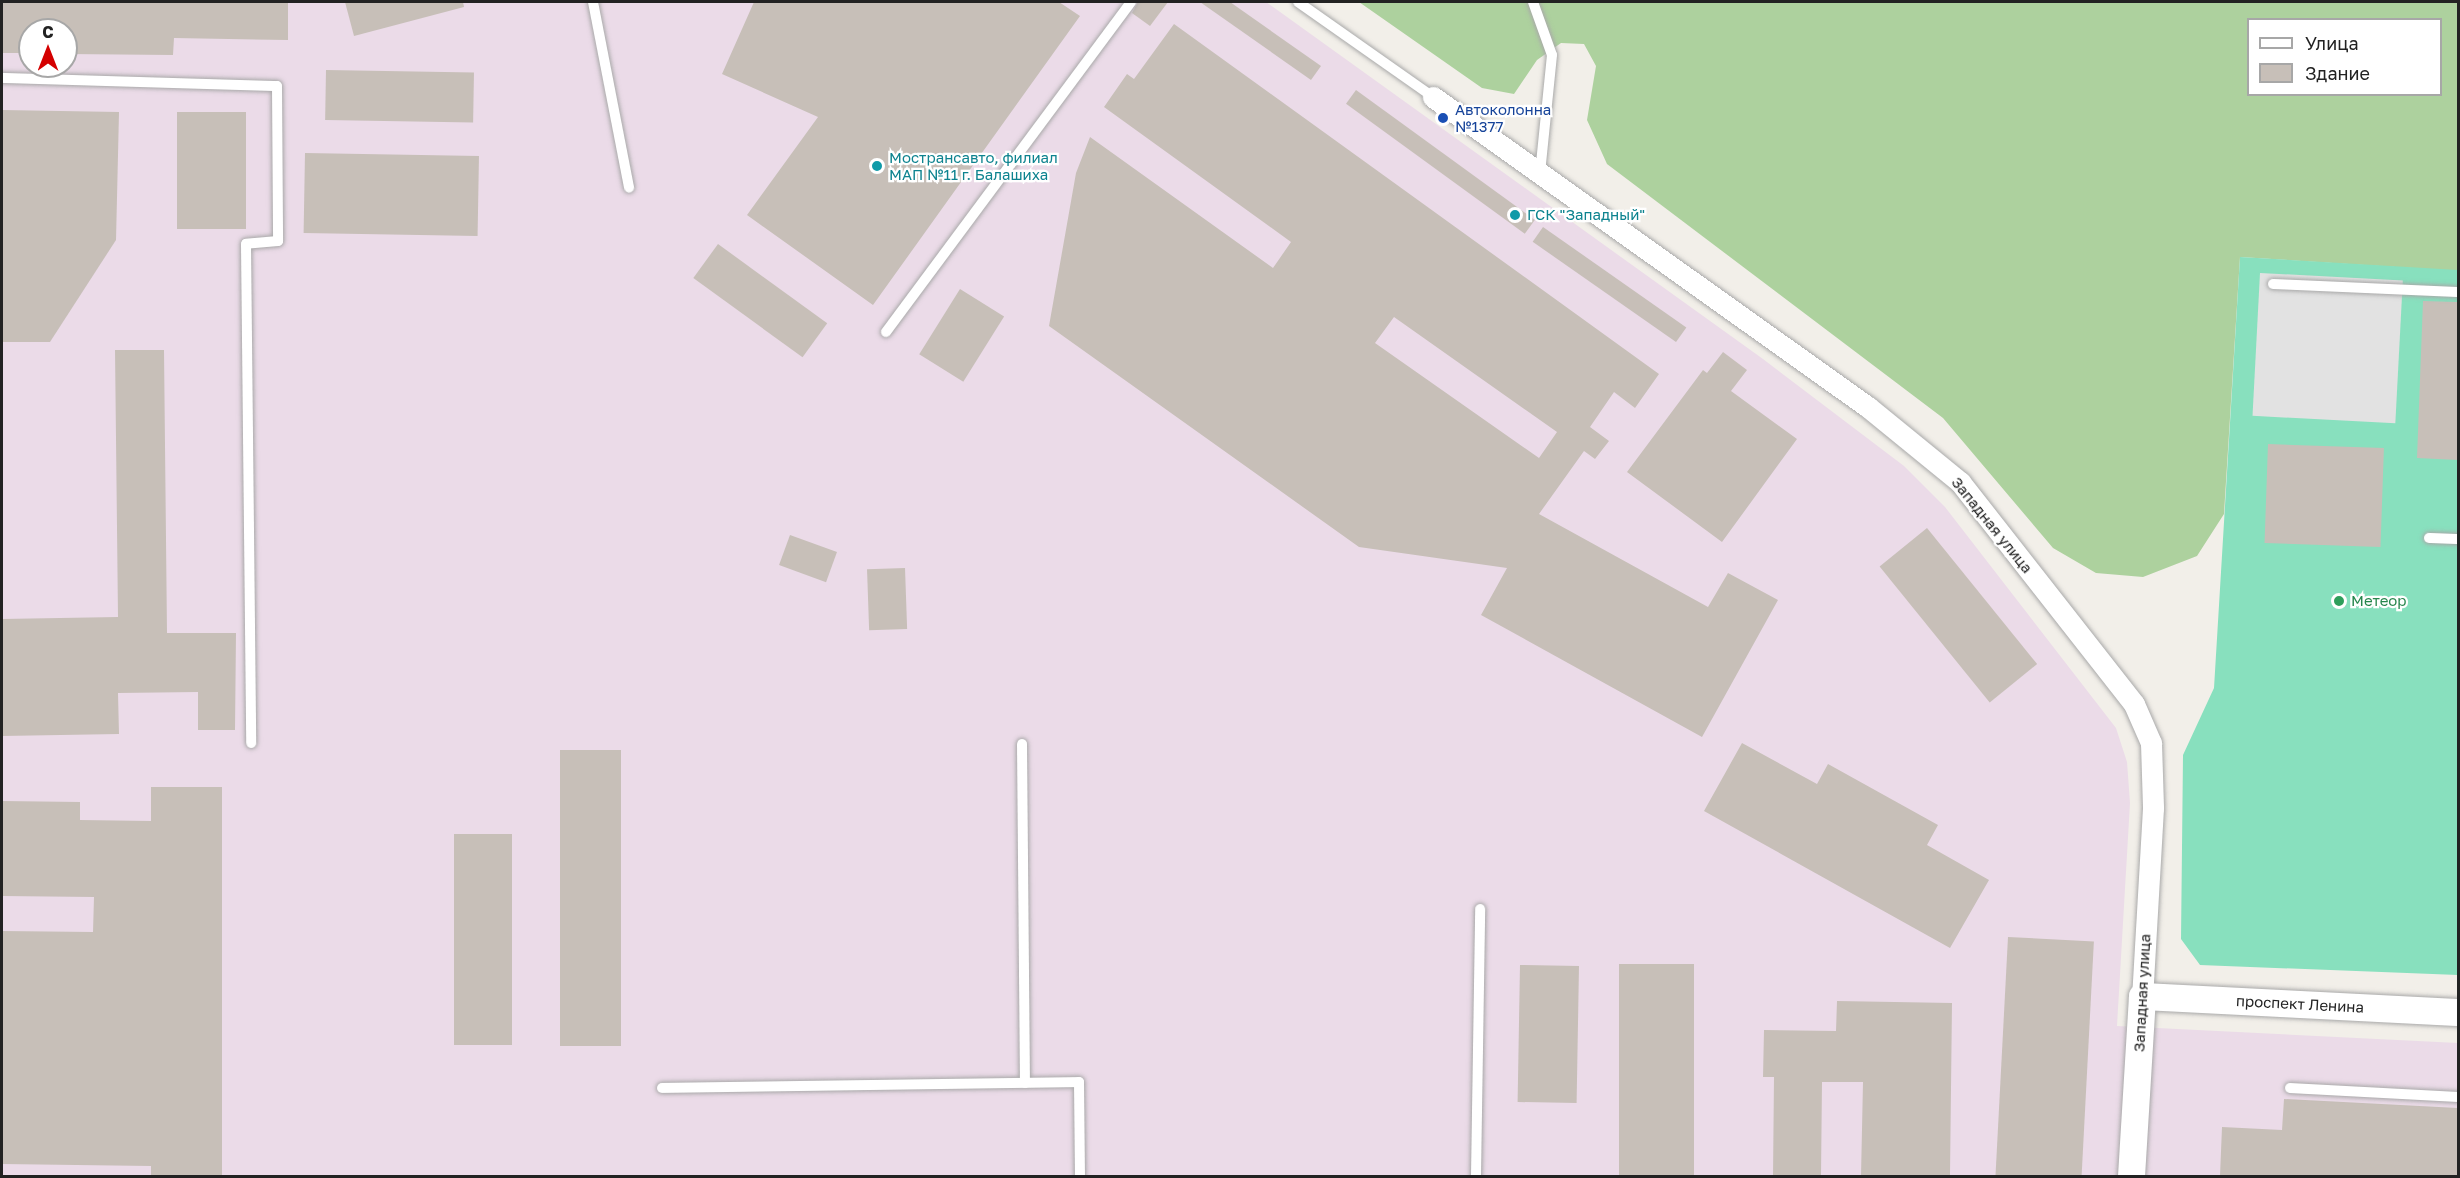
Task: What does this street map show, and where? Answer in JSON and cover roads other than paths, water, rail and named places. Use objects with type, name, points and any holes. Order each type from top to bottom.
[{"type":"street","name":"Западная улица","points":[[1433,97],[1868,406],[1960,482],[2134,704],[2151,743],[2153,808],[2131,1176]]},
{"type":"street","name":"проспект Ленина","points":[[2142,996],[2458,1012]]},
{"type":"lane","points":[[593,2],[629,188]]},
{"type":"lane","points":[[886,332],[1131,2]]},
{"type":"lane","points":[[1298,2],[1433,97]]},
{"type":"lane","points":[[1533,2],[1552,55],[1540,174]]},
{"type":"lane","points":[[2,78],[277,86],[278,241],[246,244],[251,743]]},
{"type":"lane","points":[[2273,284],[2458,292]]},
{"type":"lane","points":[[2429,538],[2458,539]]},
{"type":"lane","points":[[1022,744],[1025,1083]]},
{"type":"lane","points":[[1476,1176],[1480,909]]},
{"type":"lane","points":[[663,1088],[1079,1082],[1080,1176]]},
{"type":"lane","points":[[2290,1088],[2458,1097]]},
{"type":"place","name":"Автоколонна №1377","points":[[1443,118]]},
{"type":"place","name":"Мострансавто, филиал МАП №11 г. Балашиха","points":[[877,166]]},
{"type":"place","name":"ГСК \"Западный\"","points":[[1515,215]]},
{"type":"place","name":"Метеор","points":[[2339,601]]}]
